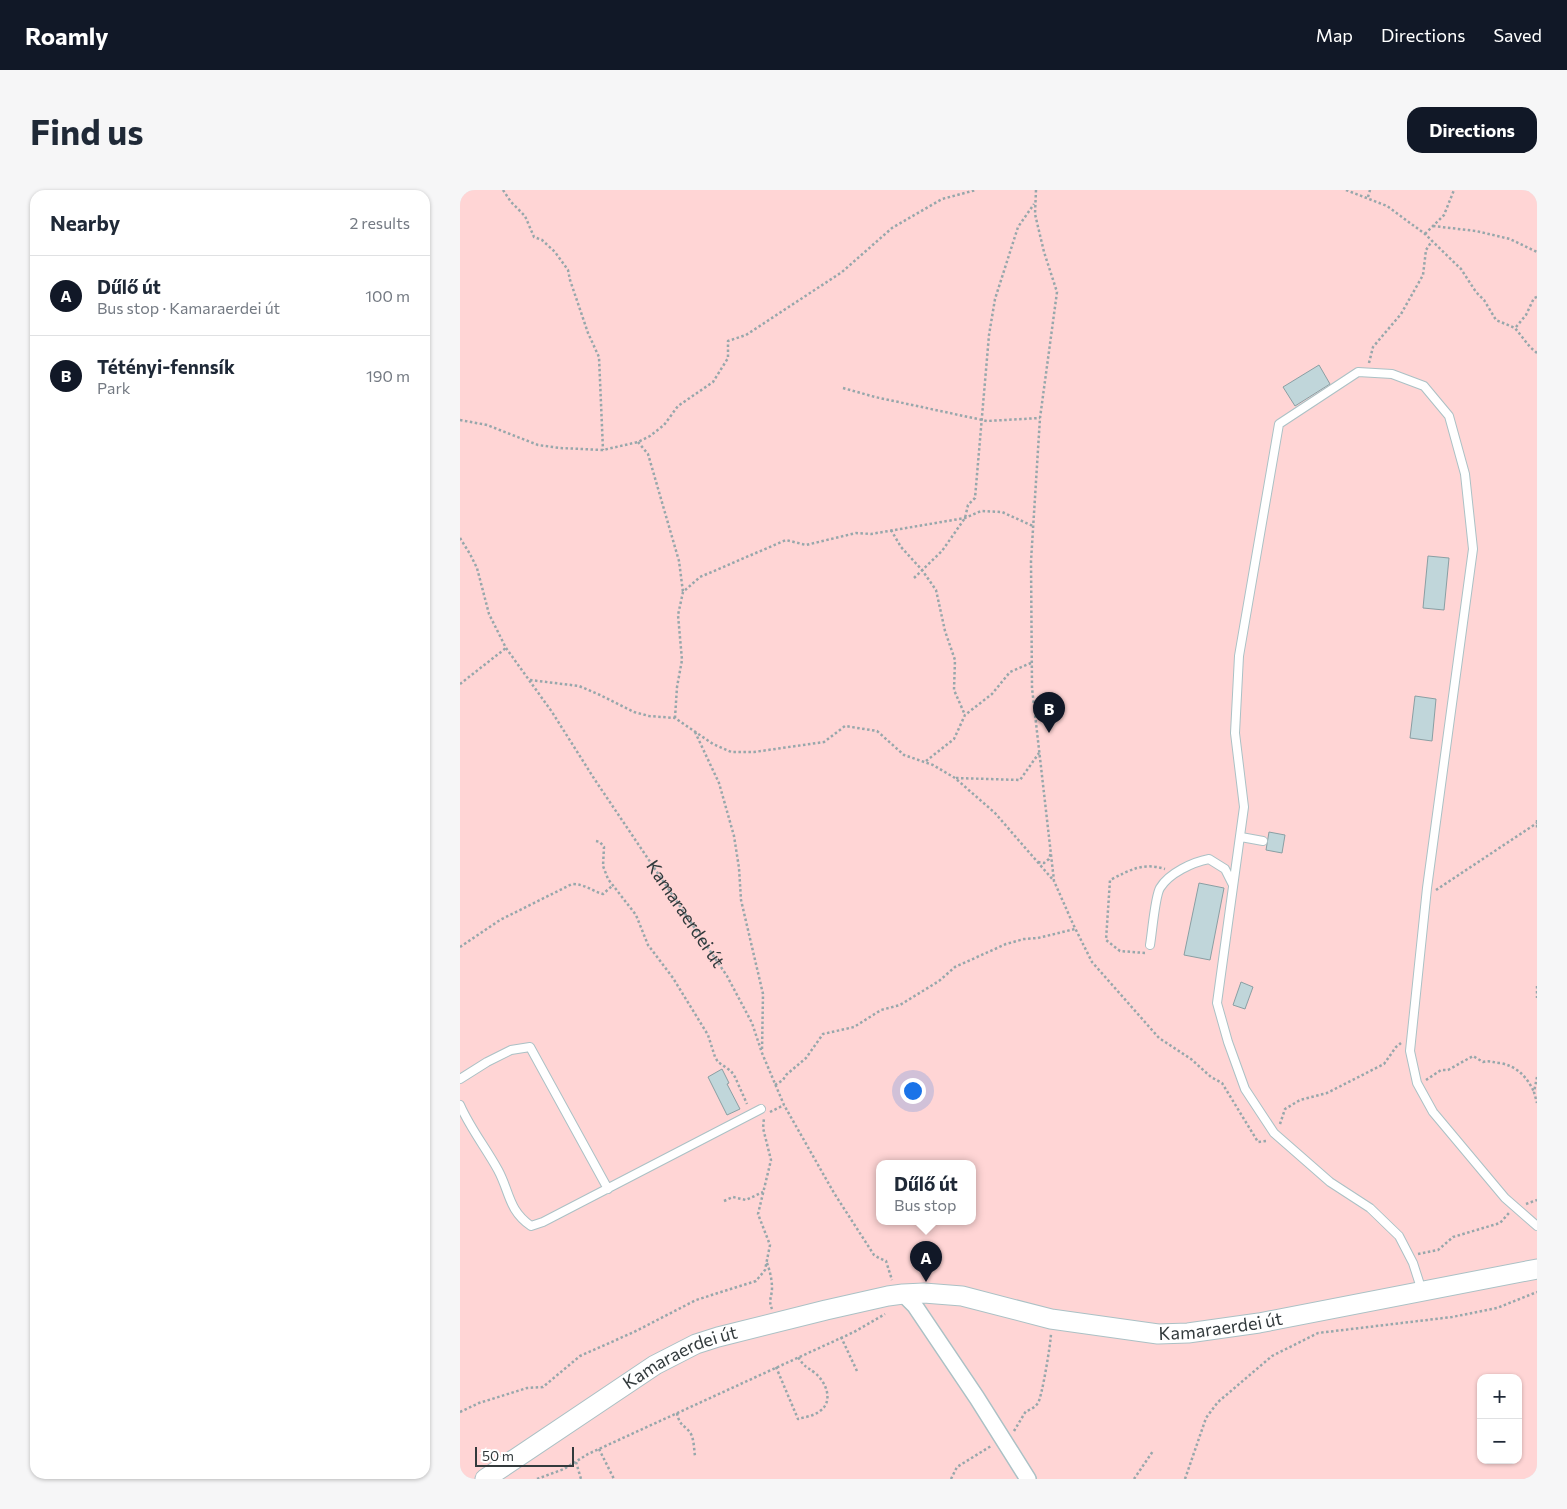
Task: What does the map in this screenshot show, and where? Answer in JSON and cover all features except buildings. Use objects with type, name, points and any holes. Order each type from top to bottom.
[{"type":"street","name":"Kamaraerdei út","points":[[485,1479],[655,1365],[696,1344],[888,1296],[924,1293],[962,1296],[1051,1319],[1158,1334],[1188,1333],[1259,1323],[1537,1269]]},
{"type":"street","points":[[903,1294],[916,1306],[1028,1479]]},
{"type":"lane","points":[[1422,1291],[1410,1256],[1399,1236],[1370,1208],[1330,1182],[1274,1133],[1245,1089],[1228,1042],[1217,1003],[1244,807],[1235,733],[1239,656],[1279,424],[1358,372],[1392,374],[1424,386],[1449,416],[1465,474],[1472,549],[1426,898],[1410,1051],[1417,1083],[1433,1112],[1514,1207],[1537,1226]]},
{"type":"lane","points":[[1241,837],[1263,841]]},
{"type":"lane","points":[[1150,945],[1160,888],[1176,872],[1194,862],[1209,859],[1225,869],[1233,885]]},
{"type":"lane","points":[[460,1079],[511,1050],[530,1047],[608,1189]]},
{"type":"lane","points":[[460,1105],[499,1172],[514,1209],[521,1219],[531,1226],[543,1222],[758,1111]]},
{"type":"path","points":[[504,190],[525,216],[534,237],[542,240],[555,252],[568,270],[588,333],[599,357],[603,450]]},
{"type":"path","points":[[460,420],[488,425],[538,445],[560,448],[603,450],[638,442],[650,436],[664,425],[678,406],[714,382],[728,358],[728,341],[746,335],[842,272],[892,228],[942,200],[976,190]]},
{"type":"path","points":[[1036,190],[1035,214],[1057,292],[1040,418],[1031,561],[1032,688],[1054,881]]},
{"type":"path","points":[[1346,190],[1368,197],[1399,213],[1425,234],[1461,269],[1496,320],[1515,328],[1537,353]]},
{"type":"path","points":[[1368,197],[1370,190]]},
{"type":"path","points":[[1425,234],[1444,215],[1454,190]]},
{"type":"path","points":[[914,578],[942,551],[964,518],[968,505],[975,498],[989,335],[995,299],[1018,227],[1035,202]]},
{"type":"path","points":[[1433,226],[1476,230],[1510,239],[1537,252]]},
{"type":"path","points":[[1367,373],[1373,347],[1401,314],[1423,274],[1426,250],[1432,241]]},
{"type":"path","points":[[1515,328],[1526,315],[1534,298],[1537,296]]},
{"type":"path","points":[[843,388],[875,397],[982,420],[1040,418]]},
{"type":"path","points":[[638,442],[648,454],[679,561],[684,592],[678,615],[682,660],[677,687],[675,718]]},
{"type":"path","points":[[684,592],[700,576],[786,540],[806,545],[856,533],[871,534],[964,518],[981,511],[1002,512],[1033,526]]},
{"type":"path","points":[[891,530],[901,547],[922,570],[936,590],[945,631],[955,660],[954,690],[965,715]]},
{"type":"path","name":"Kamaraerdei út","points":[[460,538],[477,568],[490,614],[506,648],[530,680],[727,976],[752,1023],[762,1053],[784,1105],[834,1193],[874,1255],[886,1261],[888,1272],[903,1294]]},
{"type":"path","points":[[460,684],[506,648]]},
{"type":"path","points":[[925,762],[954,740],[965,715],[992,694],[1010,672],[1031,663]]},
{"type":"path","points":[[530,680],[579,686],[634,712],[650,716],[675,718],[712,744],[731,752],[754,752],[824,742],[845,726],[877,731],[904,755],[933,765],[954,778],[995,814],[1054,881],[1092,962],[1159,1038],[1191,1059],[1211,1077],[1222,1083],[1258,1142],[1270,1140],[1282,1121],[1285,1109],[1300,1100],[1327,1093],[1384,1064],[1396,1047],[1411,1035]]},
{"type":"path","points":[[695,732],[719,783],[734,836],[741,900],[763,994],[762,1053]]},
{"type":"path","points":[[954,778],[1020,780],[1040,753]]},
{"type":"path","points":[[1426,898],[1537,822]]},
{"type":"path","points":[[1537,822],[1537,830]]},
{"type":"path","points":[[596,841],[600,842],[604,847],[603,866],[612,886],[631,908],[648,945],[673,978],[708,1035],[718,1062],[731,1071],[748,1106],[758,1111]]},
{"type":"path","points":[[1037,862],[1044,863],[1049,859],[1052,852]]},
{"type":"path","points":[[1150,945],[1146,954],[1120,951],[1106,940],[1110,880],[1129,870],[1152,865],[1176,872]]},
{"type":"path","points":[[460,947],[500,920],[572,884],[581,884],[603,894],[612,886]]},
{"type":"path","points":[[775,1085],[806,1058],[824,1034],[854,1027],[881,1010],[900,1005],[939,981],[955,967],[1006,944],[1075,929]]},
{"type":"path","points":[[1537,986],[1537,998]]},
{"type":"path","points":[[1417,1083],[1424,1082],[1440,1070],[1451,1068],[1472,1056],[1484,1062],[1490,1061],[1505,1064],[1518,1070],[1525,1077],[1534,1092],[1537,1103]]},
{"type":"path","points":[[1534,1092],[1537,1077]]},
{"type":"path","points":[[460,1412],[479,1403],[527,1388],[543,1387],[580,1356],[634,1332],[696,1300],[756,1282],[765,1270],[770,1245],[758,1214],[771,1160],[763,1128],[765,1111],[773,1112],[784,1105]]},
{"type":"path","points":[[724,1201],[733,1197],[746,1200],[763,1192]]},
{"type":"path","points":[[1410,1256],[1438,1250],[1454,1237],[1500,1223],[1514,1207]]},
{"type":"path","points":[[767,1262],[771,1274],[772,1288],[769,1303],[772,1310]]},
{"type":"path","points":[[1185,1479],[1206,1418],[1218,1402],[1272,1356],[1318,1333],[1452,1317],[1497,1308],[1537,1292]]},
{"type":"path","points":[[537,1479],[564,1469],[599,1449],[841,1337],[892,1310]]},
{"type":"path","points":[[951,1479],[957,1467],[1010,1436],[1026,1411],[1032,1409],[1039,1402],[1046,1362],[1051,1347],[1051,1319]]},
{"type":"path","points":[[841,1337],[857,1370]]},
{"type":"path","points":[[776,1367],[798,1420],[814,1415],[822,1410],[826,1404],[828,1398],[827,1391],[815,1373],[805,1368],[798,1357]]},
{"type":"path","points":[[677,1413],[679,1422],[692,1437],[695,1456]]},
{"type":"path","points":[[599,1449],[614,1479]]},
{"type":"path","points":[[1134,1479],[1153,1451]]},
{"type":"path","points":[[576,1462],[581,1479]]},
{"type":"shaded area","points":[[460,190],[1537,190],[1537,1479],[460,1479]]},
{"type":"place","name":"Tétényi-fennsík","points":[[1049,733]]},
{"type":"place","name":"Dűlő út","points":[[926,1282]]}]
